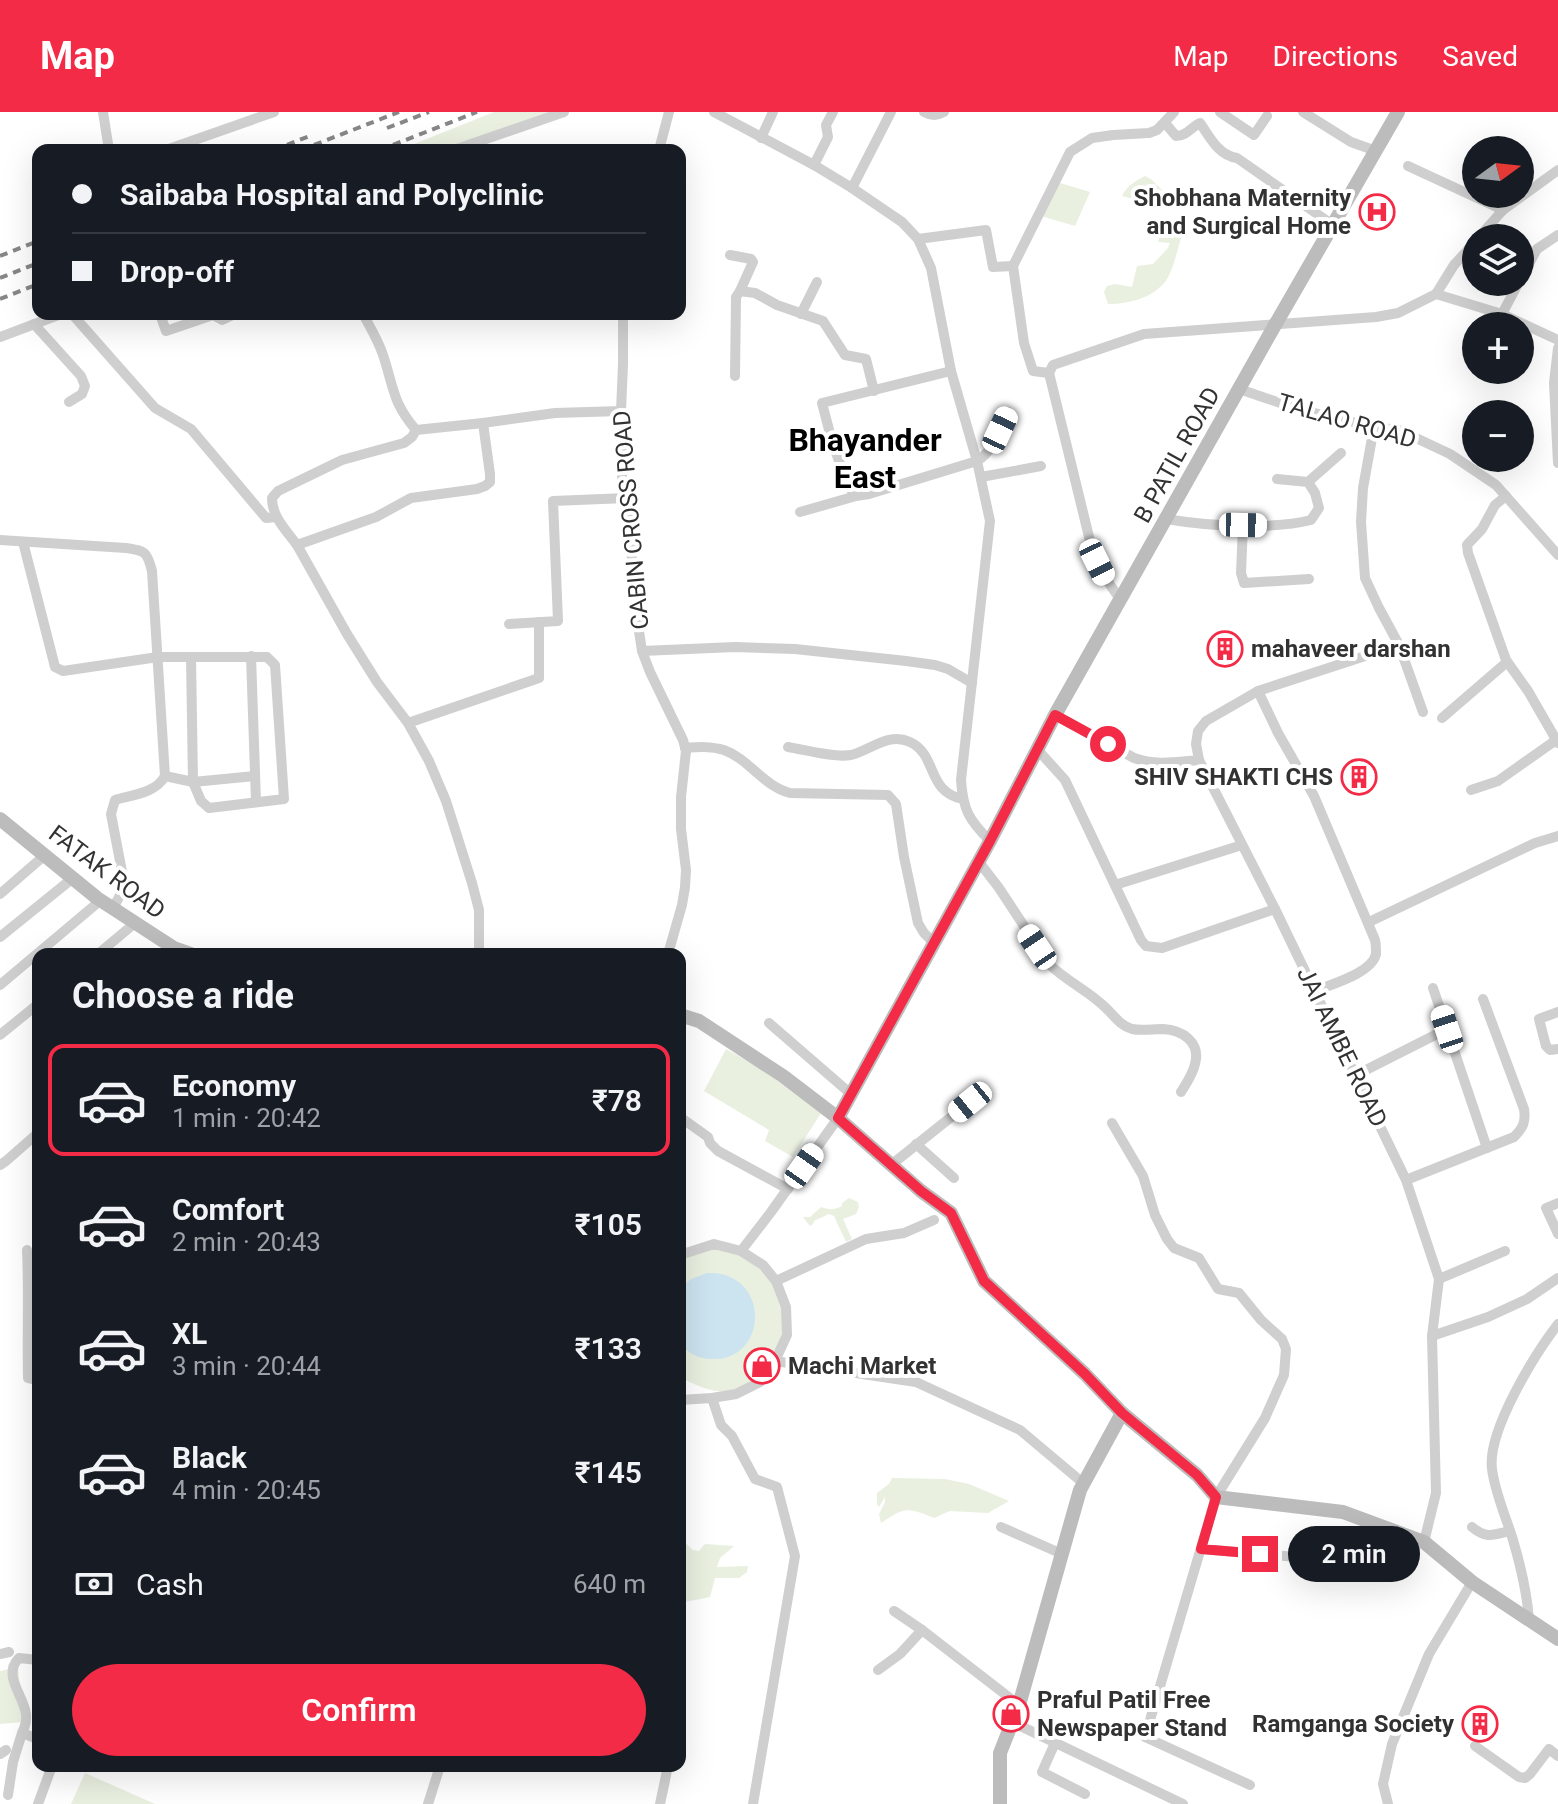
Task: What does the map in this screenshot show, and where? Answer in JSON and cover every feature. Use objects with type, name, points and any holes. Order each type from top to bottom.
[{"type":"main road","name":"B PATIL ROAD","points":[[838,1118],[979,862],[1055,715],[1398,112]]},
{"type":"main road","name":"FATAK ROAD","points":[[0,819],[107,904],[174,948]]},
{"type":"main road","points":[[686,1017],[699,1021],[783,1076],[951,1213],[984,1281],[1085,1374],[1122,1413],[1197,1475],[1216,1497],[1343,1512],[1424,1542],[1472,1582],[1558,1639]]},
{"type":"main road","points":[[1000,1804],[1000,1753],[1019,1705],[1083,1483],[1122,1413]]},
{"type":"street","points":[[103,112],[108,144]]},
{"type":"street","points":[[183,144],[274,112]]},
{"type":"street","points":[[471,144],[564,112]]},
{"type":"street","points":[[661,144],[669,112]]},
{"type":"street","points":[[714,112],[814,165],[902,222],[918,239],[931,268],[951,371],[977,461],[990,521],[961,780],[968,815],[974,826],[990,841]]},
{"type":"street","points":[[761,138],[773,112]]},
{"type":"street","points":[[814,165],[828,137],[826,125],[833,112]]},
{"type":"street","points":[[852,188],[891,112]]},
{"type":"street","points":[[924,112],[938,115],[944,112]]},
{"type":"street","points":[[1049,373],[1033,371],[1024,343],[1013,266],[1070,152],[1092,138],[1157,130],[1174,112]]},
{"type":"street","points":[[1220,112],[1254,135],[1267,116]]},
{"type":"street","points":[[1303,112],[1351,142],[1376,151]]},
{"type":"street","points":[[1165,123],[1176,136],[1189,132],[1200,123],[1221,151],[1237,158],[1333,225]]},
{"type":"street","points":[[1408,166],[1503,210]]},
{"type":"street","points":[[1490,224],[1503,210],[1558,170]]},
{"type":"street","points":[[918,239],[986,230],[993,267],[1013,266]]},
{"type":"street","points":[[1534,255],[1537,249],[1558,235]]},
{"type":"street","points":[[730,255],[753,262],[736,297],[735,376]]},
{"type":"street","points":[[1120,599],[1106,580],[1093,551],[1049,373],[1053,365],[1144,334],[1398,313],[1436,294],[1462,256]]},
{"type":"street","points":[[801,314],[817,282]]},
{"type":"street","points":[[740,291],[755,293],[777,305],[823,321],[845,355],[866,359],[874,391]]},
{"type":"street","points":[[1436,294],[1495,312]]},
{"type":"street","points":[[0,337],[45,320]]},
{"type":"street","points":[[77,320],[155,408],[191,429],[266,518],[276,517]]},
{"type":"street","points":[[162,320],[166,331],[198,320]]},
{"type":"street","points":[[366,320],[384,357],[396,403],[416,430]]},
{"type":"street","name":"CABIN CROSS ROAD","points":[[623,320],[622,478],[627,498],[637,618],[642,651],[685,748],[681,813],[685,887],[670,948]]},
{"type":"street","points":[[34,324],[81,376],[85,386],[82,394],[69,402]]},
{"type":"street","points":[[1534,329],[1558,340]]},
{"type":"street","points":[[1558,348],[1554,383],[1558,463]]},
{"type":"street","points":[[856,496],[849,487],[833,445],[822,403],[951,371]]},
{"type":"street","name":"TALAO ROAD","points":[[1239,389],[1298,409],[1399,430],[1450,454],[1496,485],[1558,555]]},
{"type":"street","points":[[416,430],[555,413],[621,411]]},
{"type":"street","points":[[800,512],[977,461],[991,449],[1008,412]]},
{"type":"street","points":[[297,545],[376,517],[411,498],[485,486],[490,482],[490,474],[483,423]]},
{"type":"street","points":[[1374,427],[1363,488],[1361,522],[1365,578],[1399,645],[1423,712]]},
{"type":"street","points":[[416,430],[404,443],[342,460],[278,491],[272,498],[272,507],[347,634],[408,723],[429,761],[446,801],[472,883],[479,910],[479,948]]},
{"type":"street","points":[[1277,479],[1308,482],[1341,453]]},
{"type":"street","points":[[981,477],[1041,466]]},
{"type":"street","points":[[1166,519],[1243,525],[1289,525],[1311,520],[1319,508],[1308,482]]},
{"type":"street","points":[[1471,790],[1498,781],[1557,741],[1507,662],[1468,553],[1467,545],[1482,529],[1495,505],[1506,496]]},
{"type":"street","points":[[509,624],[558,621],[553,501],[627,498]]},
{"type":"street","points":[[1243,525],[1241,573],[1244,583],[1309,579]]},
{"type":"street","points":[[0,540],[143,550],[149,557],[152,571],[165,776],[160,785],[115,800],[111,814],[123,890],[49,948]]},
{"type":"street","points":[[23,542],[55,667],[63,671],[158,657],[251,656],[267,657],[275,665],[284,799],[209,808],[201,801],[193,782],[191,657]]},
{"type":"street","points":[[408,723],[539,678],[539,622]]},
{"type":"street","points":[[1055,715],[1134,758],[1159,764],[1199,760],[1196,744],[1198,731],[1206,721],[1258,691],[1399,645]]},
{"type":"street","points":[[642,651],[735,647],[833,652],[935,665],[972,683]]},
{"type":"street","points":[[251,656],[256,802]]},
{"type":"street","points":[[1442,718],[1507,662]]},
{"type":"street","points":[[1258,691],[1314,796],[1375,940],[1376,952],[1364,970],[1315,991]]},
{"type":"street","points":[[788,747],[850,755],[896,738],[910,742],[923,751],[943,792],[963,799]]},
{"type":"street","points":[[685,748],[710,747],[727,751],[779,790],[790,793],[888,795],[896,804],[918,923],[934,943]]},
{"type":"street","points":[[1037,749],[1065,780],[1146,946],[1162,948],[1275,909]]},
{"type":"street","name":"JAI AMBE ROAD","points":[[1199,760],[1406,1180],[1439,1279],[1432,1336],[1436,1493],[1424,1542]]},
{"type":"street","points":[[165,776],[193,782],[255,776]]},
{"type":"street","points":[[1369,922],[1535,843],[1558,836]]},
{"type":"street","points":[[1115,885],[1242,845]]},
{"type":"street","points":[[0,894],[45,855]]},
{"type":"street","points":[[979,862],[1059,975],[1086,991],[1117,1021],[1131,1029],[1177,1031],[1188,1037],[1196,1056],[1195,1066],[1181,1092]]},
{"type":"street","points":[[0,937],[73,878]]},
{"type":"street","points":[[105,948],[135,923]]},
{"type":"street","points":[[0,985],[32,961]]},
{"type":"street","points":[[1433,988],[1487,1148]]},
{"type":"street","points":[[1406,1180],[1514,1137],[1523,1128],[1524,1109],[1483,999]]},
{"type":"street","points":[[0,1035],[32,1009]]},
{"type":"street","points":[[1558,1012],[1539,1019],[1546,1046],[1550,1050],[1558,1049]]},
{"type":"street","points":[[769,1023],[851,1094]]},
{"type":"street","points":[[1356,1075],[1447,1029]]},
{"type":"street","points":[[891,1165],[970,1102]]},
{"type":"street","points":[[741,1251],[838,1118]]},
{"type":"street","points":[[686,1121],[708,1137],[718,1151],[788,1189]]},
{"type":"street","points":[[1112,1123],[1143,1176],[1155,1215],[1167,1239],[1174,1248],[1199,1258],[1218,1289],[1239,1293],[1282,1339],[1286,1349],[1280,1388],[1216,1497],[1145,1737],[1250,1785]]},
{"type":"street","points":[[0,1165],[32,1138]]},
{"type":"street","points":[[916,1144],[954,1178]]},
{"type":"street","points":[[1558,1203],[1546,1208],[1558,1234]]},
{"type":"street","points":[[776,1281],[866,1239],[904,1233],[934,1220]]},
{"type":"street","points":[[686,1253],[714,1244],[741,1251],[763,1265],[776,1281],[786,1307],[787,1335],[775,1361],[760,1382],[736,1394],[686,1400]]},
{"type":"street","points":[[27,1250],[32,1285]]},
{"type":"street","points":[[1439,1279],[1505,1251]]},
{"type":"street","points":[[1432,1336],[1488,1317],[1527,1299],[1558,1278]]},
{"type":"street","points":[[32,1304],[27,1317],[32,1369]]},
{"type":"street","points":[[1529,1620],[1523,1575],[1491,1467],[1492,1451],[1496,1434],[1522,1380],[1558,1324]]},
{"type":"street","points":[[775,1361],[916,1382],[1020,1430],[1083,1483]]},
{"type":"street","points":[[712,1398],[721,1425],[732,1436],[755,1479],[777,1487],[795,1556],[753,1804]]},
{"type":"street","points":[[1001,1527],[1062,1554]]},
{"type":"street","points":[[1472,1527],[1480,1534],[1489,1536],[1510,1531]]},
{"type":"street","points":[[1201,1549],[1320,1559]]},
{"type":"street","points":[[1388,1804],[1383,1784],[1392,1744],[1429,1654],[1472,1582]]},
{"type":"street","points":[[894,1611],[1019,1705]]},
{"type":"street","points":[[878,1670],[900,1654],[922,1630]]},
{"type":"street","points":[[8,1795],[13,1762],[26,1723],[26,1714],[11,1672],[19,1658],[32,1659]]},
{"type":"street","points":[[1012,1722],[1183,1804]]},
{"type":"street","points":[[22,1733],[32,1737]]},
{"type":"street","points":[[1055,1743],[1042,1772],[1085,1794]]},
{"type":"street","points":[[1475,1746],[1525,1778],[1549,1749],[1558,1756]]},
{"type":"street","points":[[38,1804],[50,1772]]},
{"type":"street","points":[[428,1804],[438,1772]]},
{"type":"street","points":[[660,1804],[667,1772]]},
{"type":"green space","points":[[494,112],[550,112],[460,144],[414,144]]},
{"type":"green space","points":[[1145,176],[1162,190],[1149,206],[1122,196],[1126,189]]},
{"type":"green space","points":[[1057,182],[1090,192],[1075,226],[1041,216]]},
{"type":"green space","points":[[1176,219],[1185,228],[1165,282],[1153,293],[1138,299],[1108,304],[1104,292],[1107,286],[1132,287],[1137,266],[1153,264],[1168,248],[1170,243],[1158,242],[1169,229],[1169,223]]},
{"type":"green space","points":[[726,1049],[760,1068],[821,1113],[793,1157],[765,1141],[769,1130],[704,1091]]},
{"type":"green space","points":[[849,1198],[858,1202],[859,1207],[856,1214],[843,1219],[852,1239],[846,1242],[834,1216],[829,1214],[810,1226],[803,1217],[810,1217],[821,1207],[832,1209],[842,1206]]},
{"type":"green space","points":[[718,1249],[748,1259],[768,1276],[781,1304],[782,1335],[770,1363],[744,1385],[731,1390],[715,1391],[686,1380],[686,1254]]},
{"type":"green space","points":[[892,1478],[945,1479],[969,1484],[1009,1501],[988,1513],[950,1511],[934,1518],[906,1510],[881,1523],[879,1514],[885,1497],[879,1507],[877,1493]]},
{"type":"green space","points":[[686,1544],[699,1551],[705,1544],[734,1546],[720,1558],[717,1567],[748,1566],[747,1572],[739,1578],[715,1578],[710,1597],[686,1602]]},
{"type":"green space","points":[[18,1667],[23,1722],[0,1724],[0,1671]]},
{"type":"green space","points":[[85,1773],[155,1804],[71,1804]]},
{"type":"water","points":[[718,1273],[740,1283],[750,1295],[754,1324],[750,1338],[729,1357],[703,1358],[686,1349],[686,1283]]},
{"type":"railway","points":[[316,144],[399,112]]},
{"type":"railway","points":[[387,128],[429,112]]},
{"type":"railway","points":[[395,144],[477,112]]},
{"type":"railway","points":[[289,144],[312,135]]},
{"type":"railway","points":[[0,256],[32,243]]},
{"type":"railway","points":[[0,278],[32,265]]},
{"type":"railway","points":[[0,299],[32,286]]},
{"type":"place","name":"Shobhana Maternity and Surgical Home","points":[[1377,212]]},
{"type":"place","name":"mahaveer darshan","points":[[1225,649]]},
{"type":"place","name":"SHIV SHAKTI CHS","points":[[1359,777]]},
{"type":"place","name":"Machi Market","points":[[762,1366]]},
{"type":"place","name":"Praful Patil Free Newspaper Stand","points":[[1011,1714]]},
{"type":"place","name":"Ramganga Society","points":[[1480,1724]]},
{"type":"district","name":"Bhayander East","points":[[865,458]]},
{"type":"route","points":[[1108,744],[1055,715],[990,841],[838,1118],[921,1191],[951,1213],[984,1281],[1085,1374],[1122,1413],[1197,1475],[1216,1497],[1201,1549],[1260,1554]]}]
